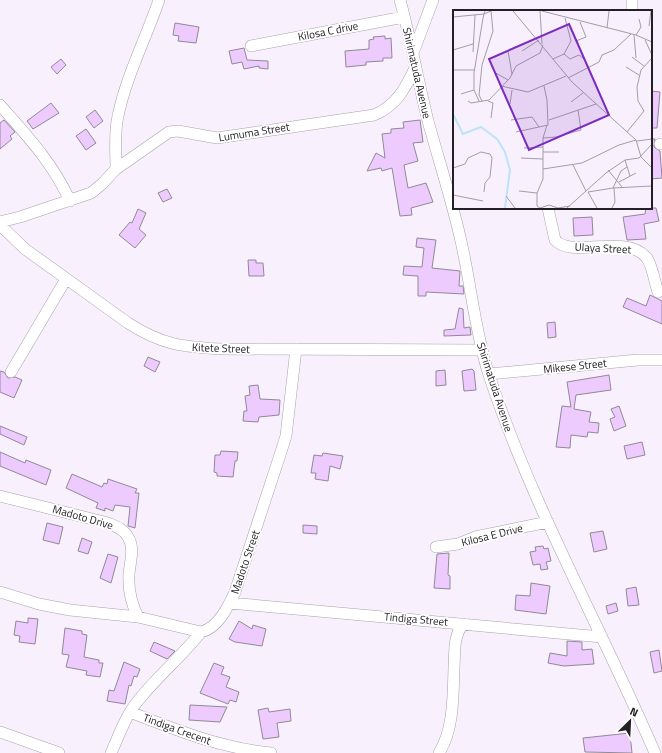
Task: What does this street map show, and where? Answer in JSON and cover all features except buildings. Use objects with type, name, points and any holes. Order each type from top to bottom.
[{"type":"street","points":[[116,169],[115,145],[118,117],[126,90],[159,0]]},
{"type":"street","name":"Shirimatuda Avenue","points":[[400,0],[413,53],[415,68],[451,192]]},
{"type":"street","points":[[413,53],[432,0]]},
{"type":"street","name":"Kilosa C drive","points":[[252,46],[404,17]]},
{"type":"street","name":"Lumuma Street","points":[[0,223],[91,193],[116,169],[169,132],[178,131],[217,138],[374,115],[395,103],[406,88],[415,68]]},
{"type":"street","points":[[0,106],[39,148],[52,167],[70,201]]},
{"type":"street","name":"Shirimatuda Avenue","points":[[455,209],[473,299],[481,350],[516,449],[548,522],[655,753]]},
{"type":"street","name":"Ulaya Street","points":[[548,209],[555,240],[558,244],[569,246],[610,246],[638,250],[648,258],[658,292]]},
{"type":"street","name":"Kitete Street","points":[[0,223],[25,249],[66,279],[128,323],[167,343],[182,346],[223,349],[481,350]]},
{"type":"street","points":[[11,372],[66,279]]},
{"type":"street","name":"Madoto Street","points":[[130,712],[151,686],[201,632],[208,631],[214,625],[230,603],[248,556],[286,436],[296,349]]},
{"type":"street","name":"Mikese Street","points":[[489,374],[638,360],[662,360]]},
{"type":"street","name":"Madoto Drive","points":[[0,496],[108,523],[121,529],[129,537],[132,550],[129,590],[131,603],[138,616]]},
{"type":"street","name":"Kilosa E Drive","points":[[436,547],[458,544],[475,537],[548,522]]},
{"type":"street","points":[[0,592],[39,604],[62,608],[138,616],[201,632]]},
{"type":"street","name":"Tindiga Street","points":[[230,603],[602,637]]},
{"type":"street","points":[[439,753],[443,746],[452,712],[455,638],[462,624]]},
{"type":"street","points":[[111,753],[130,712]]},
{"type":"street","name":"Tindiga Crecent","points":[[130,712],[207,741],[226,746],[271,753]]},
{"type":"street","points":[[0,732],[59,753]]}]
